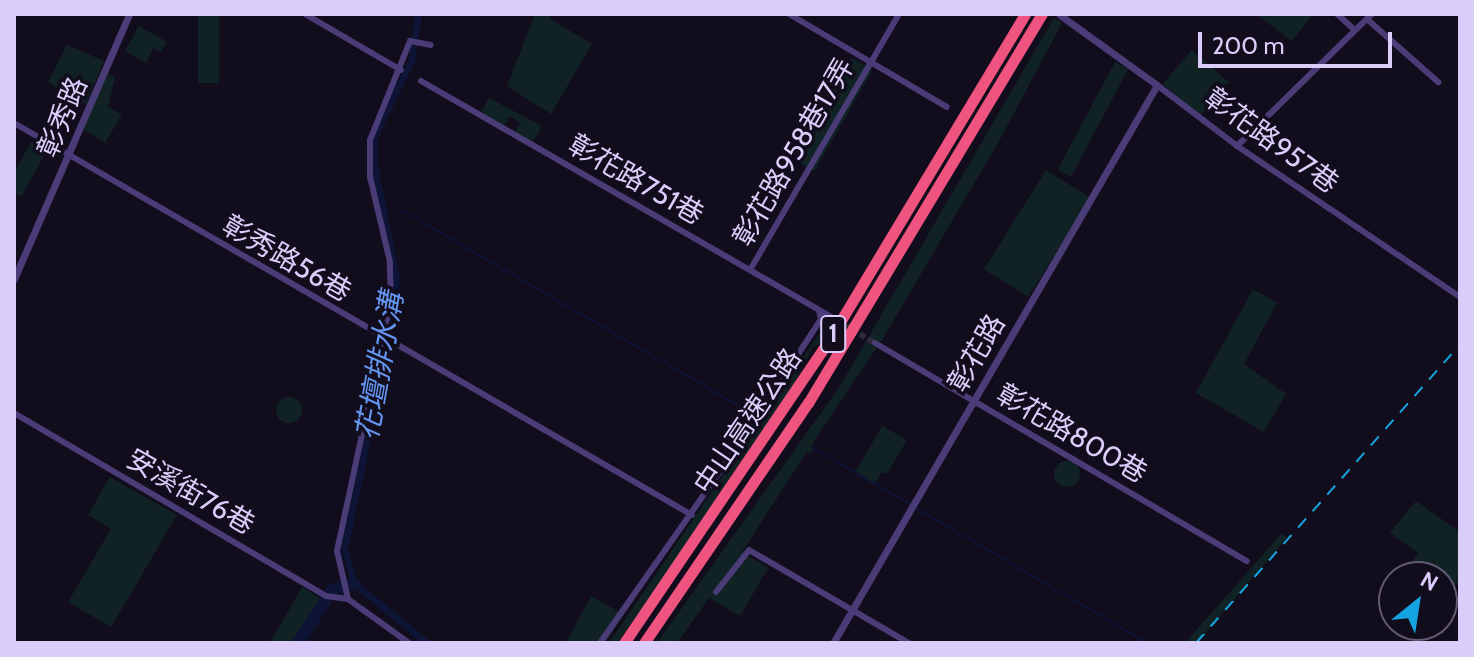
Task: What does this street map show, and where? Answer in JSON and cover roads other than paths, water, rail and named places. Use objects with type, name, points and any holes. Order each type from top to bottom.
[{"type":"highway","name":"中山高速公路","points":[[624,643],[828,342],[1025,14]]},
{"type":"highway","name":"中山高速公路","points":[[644,643],[825,377],[1042,14]]},
{"type":"street","name":"彰秀路","points":[[14,279],[70,157],[129,14]]},
{"type":"street","points":[[305,14],[401,70]]},
{"type":"street","points":[[789,14],[947,107]]},
{"type":"street","name":"彰花路958巷17弄","points":[[750,270],[899,14]]},
{"type":"street","points":[[1337,14],[1355,30]]},
{"type":"street","name":"彰花路957巷","points":[[1060,15],[1237,146],[1460,297]]},
{"type":"street","points":[[1237,146],[1370,17],[1438,82]]},
{"type":"street","points":[[348,599],[337,551],[383,339],[390,262],[370,177],[370,140],[383,100],[401,70],[410,41],[431,45]]},
{"type":"street","name":"彰花路751巷","points":[[421,81],[829,316]]},
{"type":"street","name":"彰花路","points":[[833,643],[1157,85]]},
{"type":"street","name":"彰秀路56巷","points":[[14,123],[692,515]]},
{"type":"street","points":[[600,643],[692,515],[821,319],[818,310]]},
{"type":"street","name":"彰花路800巷","points":[[875,343],[1247,561]]},
{"type":"street","name":"安溪街76巷","points":[[14,413],[326,596],[348,599],[409,643]]},
{"type":"street","points":[[716,592],[749,550],[909,643]]},
{"type":"waterway","name":"花壇排水溝","points":[[418,14],[411,61],[374,137],[374,165],[396,277],[394,313],[344,548],[354,583],[427,643]]},
{"type":"waterway","points":[[403,211],[755,415]]},
{"type":"waterway","points":[[812,447],[1147,643]]},
{"type":"waterway","points":[[298,643],[332,590],[354,583]]},
{"type":"tunnel","points":[[829,316],[875,343]]},
{"type":"railway","points":[[1196,643],[1460,345]]}]
